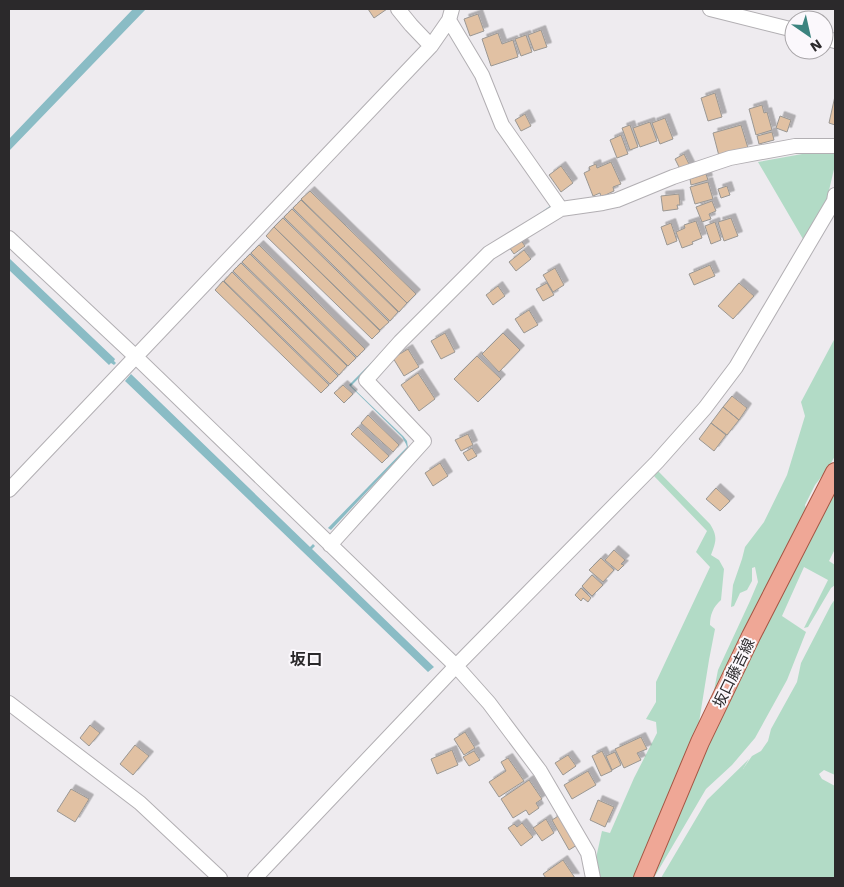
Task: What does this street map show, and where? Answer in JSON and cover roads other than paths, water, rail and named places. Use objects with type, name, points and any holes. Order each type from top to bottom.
[{"type":"main road","name":"坂口藤吉線","points":[[643,878],[700,742],[751,636],[835,472]]},
{"type":"street","points":[[398,9],[431,46]]},
{"type":"street","points":[[710,9],[784,28]]},
{"type":"street","points":[[9,490],[431,46],[451,14]]},
{"type":"street","points":[[451,14],[482,75],[502,125],[561,208]]},
{"type":"street","points":[[330,545],[424,441],[366,380],[400,342],[489,253],[561,208],[617,200],[673,177],[730,158],[795,146],[835,146]]},
{"type":"street","points":[[255,878],[456,666],[656,462],[705,408],[736,367],[834,201],[835,195]]},
{"type":"street","points":[[9,238],[135,356],[456,666],[489,703],[540,771],[588,853],[593,878]]},
{"type":"street","points":[[9,703],[140,804],[220,878]]},
{"type":"water","points":[[133,9],[146,9],[9,151],[9,139]]},
{"type":"water","points":[[550,206],[551,209],[395,341],[351,386],[403,436],[407,441],[408,448],[331,530],[328,528],[407,447],[402,437],[349,385],[474,259]]},
{"type":"water","points":[[9,258],[115,359],[116,363],[114,365],[111,363],[109,365],[9,270]]},
{"type":"water","points":[[131,374],[310,547],[313,544],[315,546],[312,549],[434,667],[428,672],[125,381]]},
{"type":"district","name":"坂口","points":[[306,659]]}]
